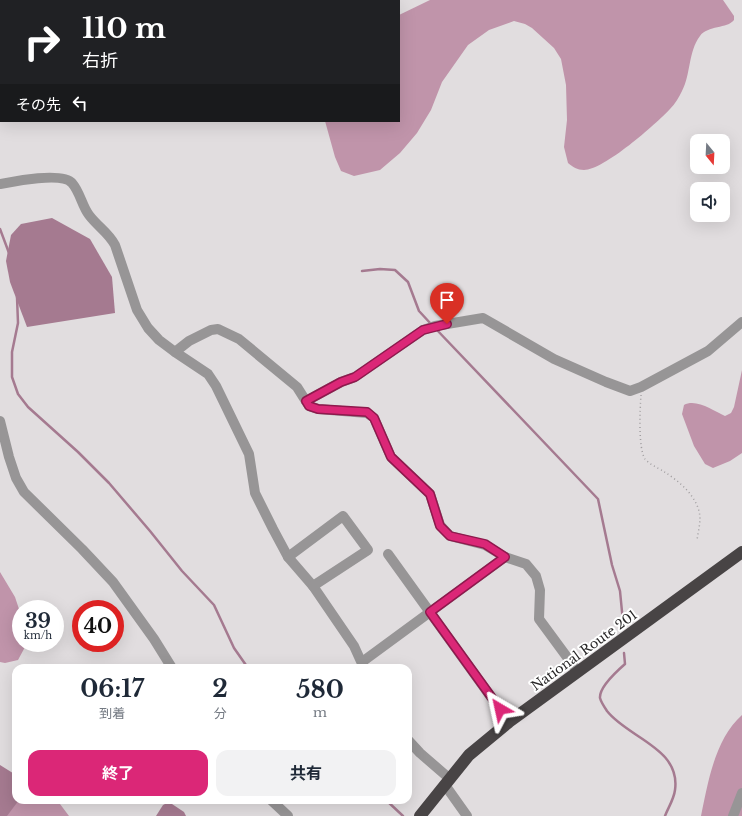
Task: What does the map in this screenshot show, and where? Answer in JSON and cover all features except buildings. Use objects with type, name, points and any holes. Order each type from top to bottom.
[{"type":"highway","name":"National Route 201","points":[[420,816],[469,755],[509,722],[742,552]]},
{"type":"street","points":[[0,184],[51,178],[65,178],[71,181],[88,215],[111,236],[137,310],[148,328],[175,352],[208,374],[216,386],[249,454],[255,493],[288,557],[313,586],[354,646],[363,664]]},
{"type":"street","points":[[306,401],[341,382],[355,377],[423,330],[435,326],[483,318],[554,359],[630,391],[641,387],[708,351],[742,322]]},
{"type":"street","points":[[175,352],[189,342],[211,330],[218,329],[239,339],[297,387],[309,406],[318,409],[367,412],[374,418],[391,457],[430,494],[440,526],[450,536],[485,544],[505,557],[526,564],[536,576],[540,590],[539,619],[578,672]]},
{"type":"street","points":[[0,421],[16,478],[24,492],[113,582],[154,638],[170,664]]},
{"type":"street","points":[[288,557],[343,516],[368,550],[313,586]]},
{"type":"street","points":[[388,554],[509,722]]},
{"type":"street","points":[[364,664],[430,612],[505,557]]},
{"type":"street","points":[[412,744],[447,782],[463,814]]},
{"type":"street","points":[[734,816],[742,792]]},
{"type":"street","points":[[275,804],[288,816]]},
{"type":"path","points":[[641,387],[640,417],[642,452],[646,460],[678,481],[690,494],[698,508],[700,519],[697,540]]},
{"type":"shaded area","points":[[430,0],[723,0],[734,16],[734,20],[727,25],[712,28],[700,36],[693,49],[685,84],[674,105],[670,109],[616,155],[604,163],[584,170],[573,167],[568,163],[564,147],[567,120],[566,85],[561,59],[554,48],[532,28],[525,24],[514,21],[489,30],[468,45],[442,82],[431,110],[417,133],[400,153],[380,170],[354,176],[341,171],[335,157],[325,122],[400,122],[400,15]]},
{"type":"shaded area","points":[[52,218],[90,239],[112,277],[115,313],[27,327],[10,282],[6,261],[11,235],[21,224]]},
{"type":"shaded area","points":[[742,370],[742,453],[730,461],[713,468],[705,464],[694,446],[682,414],[684,405],[689,403],[699,404],[725,416],[731,413],[734,407]]},
{"type":"shaded area","points":[[0,572],[16,600],[12,600],[12,652],[22,652],[18,660],[5,663],[0,662]]},
{"type":"shaded area","points":[[742,715],[742,816],[701,816],[710,775],[719,749],[725,736]]},
{"type":"shaded area","points":[[0,765],[12,772],[12,804],[16,804],[7,816],[0,816]]},
{"type":"shaded area","points":[[12,801],[12,804],[60,804],[69,816],[0,816],[0,803]]},
{"type":"shaded area","points":[[172,804],[184,812],[186,816],[156,816],[163,805]]},
{"type":"waterway","points":[[0,229],[9,253]]},
{"type":"waterway","points":[[362,271],[380,269],[395,270],[408,282],[419,311],[431,324]]},
{"type":"waterway","points":[[17,297],[18,323],[12,352],[12,377],[18,394],[28,407],[78,452],[109,483],[182,571],[214,605],[234,648],[245,664]]},
{"type":"waterway","points":[[436,329],[598,499],[612,565],[620,591],[623,622]]},
{"type":"waterway","points":[[624,653],[625,664],[605,684],[600,694],[600,698],[607,711],[616,720],[651,745],[662,754],[670,764],[675,776],[675,790],[665,816]]},
{"type":"waterway","points":[[390,804],[403,816]]},
{"type":"route","points":[[447,324],[423,330],[355,377],[341,382],[306,401],[309,406],[318,409],[367,412],[374,418],[391,457],[430,494],[440,526],[450,536],[485,544],[505,557],[430,612],[500,709]]}]
